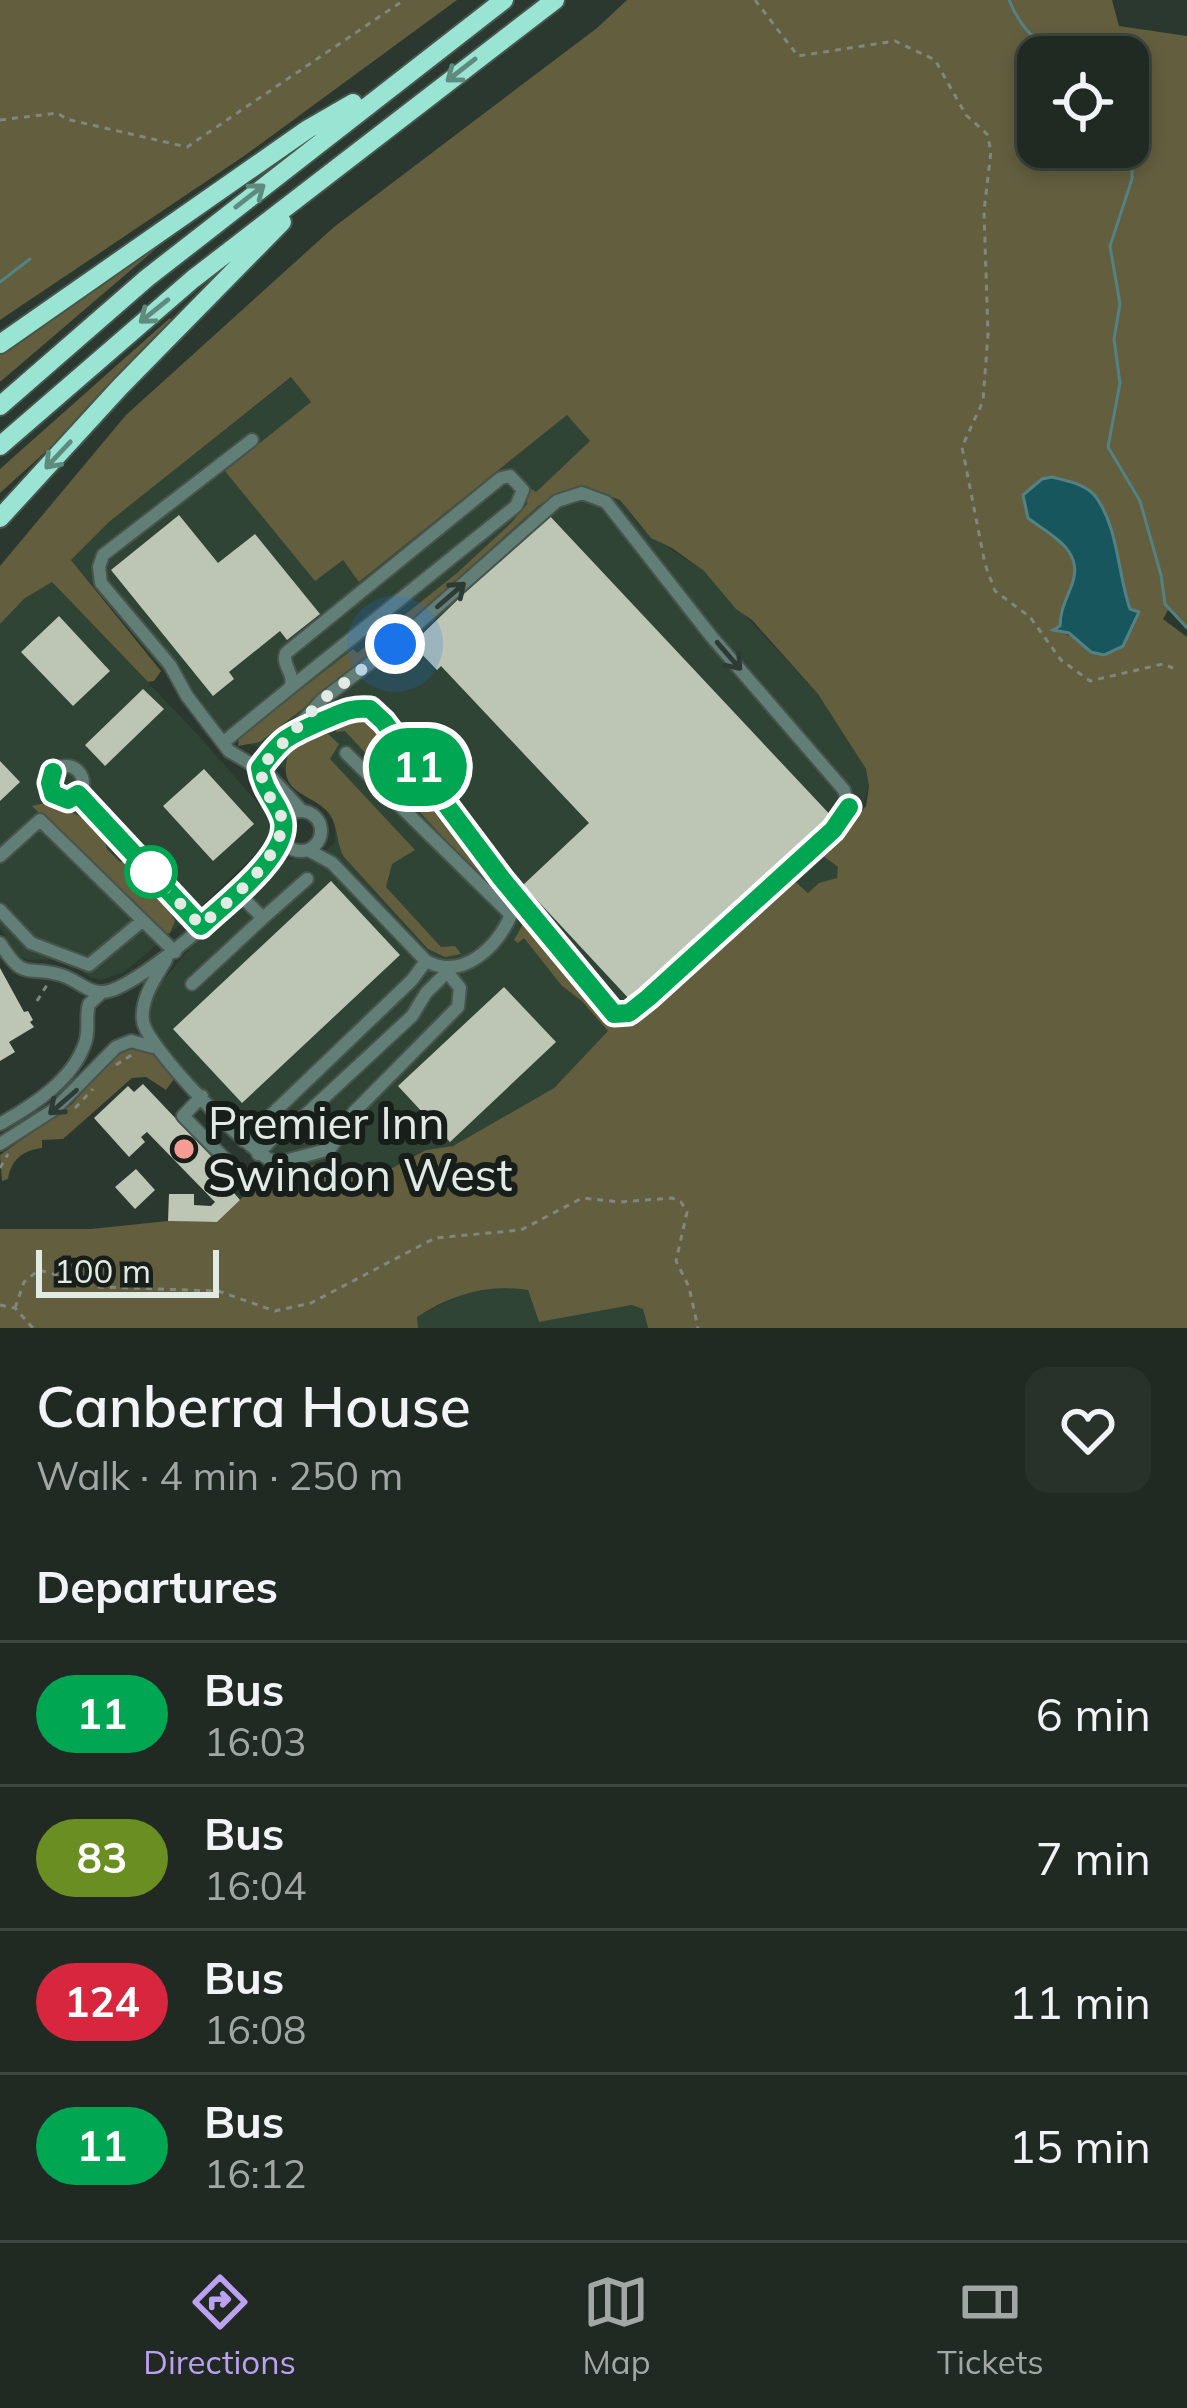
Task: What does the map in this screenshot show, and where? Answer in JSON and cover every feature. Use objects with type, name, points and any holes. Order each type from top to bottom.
[{"type":"highway","points":[[0,406],[147,278],[504,0]]},
{"type":"highway","points":[[0,446],[101,355],[344,160],[555,0]]},
{"type":"highway","points":[[0,344],[308,129],[413,68]]},
{"type":"highway","points":[[0,518],[163,342],[344,160]]},
{"type":"street","points":[[118,990],[133,997],[154,1048],[244,1141],[277,1163],[324,1153],[354,1112],[458,1007],[460,988],[446,969],[426,962],[332,862],[317,818],[302,811],[260,768],[235,756],[187,696],[170,665],[101,583],[103,555],[252,440]]},
{"type":"street","points":[[225,741],[515,506],[523,495],[518,481],[501,478],[292,648],[284,658],[292,676],[290,688]]},
{"type":"street","points":[[260,768],[322,700],[395,644],[557,501],[582,493],[606,502],[695,617],[844,790],[849,807],[833,830],[648,998],[629,1013],[614,1014],[370,709],[356,707],[301,727]]},
{"type":"street","points":[[292,648],[312,670]]},
{"type":"street","points":[[258,1154],[412,1016],[446,969],[471,962],[503,934],[511,915],[346,753]]},
{"type":"street","points":[[260,768],[283,828],[302,850],[332,862]]},
{"type":"street","points":[[78,794],[201,926]]},
{"type":"street","points":[[0,943],[14,963],[32,974],[64,976],[101,993],[118,990],[170,956],[270,860],[283,828],[302,811]]},
{"type":"street","points":[[0,856],[40,820],[142,920],[170,956]]},
{"type":"street","points":[[270,860],[302,850],[321,835]]},
{"type":"street","points":[[192,984],[307,879]]},
{"type":"street","points":[[237,892],[263,918]]},
{"type":"street","points":[[0,910],[32,943],[88,965],[142,920]]},
{"type":"street","points":[[131,1041],[170,956]]},
{"type":"street","points":[[244,1141],[426,962]]},
{"type":"street","points":[[79,985],[89,1004]]},
{"type":"street","points":[[0,1124],[61,1080],[79,1057],[88,1030],[89,1004],[101,993]]},
{"type":"street","points":[[88,1030],[101,1044],[116,1047]]},
{"type":"street","points":[[0,1144],[56,1109],[116,1047],[131,1041],[154,1048]]},
{"type":"street","points":[[202,1096],[183,1115],[234,1168]]},
{"type":"path","points":[[0,120],[58,113],[66,119],[187,147],[404,0]]},
{"type":"path","points":[[755,0],[798,56],[895,41],[935,60],[966,115],[987,134],[991,151],[984,211],[988,334],[983,401],[962,447],[985,564],[995,592],[1030,617],[1061,660],[1090,681],[1162,664],[1173,668]]},
{"type":"path","points":[[38,1001],[43,988],[54,984]]},
{"type":"path","points":[[15,1308],[24,1282],[39,1270],[99,1287],[218,1291],[264,1308],[289,1310],[435,1238],[521,1230],[582,1198],[620,1202],[672,1198],[687,1212],[676,1252],[698,1328]]},
{"type":"path","points":[[0,1305],[15,1308],[33,1328]]},
{"type":"shaded area","points":[[0,0],[457,0],[244,156],[0,320]]},
{"type":"shaded area","points":[[627,0],[1112,0],[1119,26],[1187,36],[1187,628],[1168,610],[1163,619],[1187,637],[1187,1328],[648,1328],[643,1309],[632,1305],[539,1322],[528,1290],[498,1288],[444,1302],[417,1317],[418,1328],[0,1328],[0,1229],[217,1222],[249,1191],[238,1180],[252,1168],[324,1164],[368,1181],[426,1150],[453,1146],[554,1088],[608,1031],[562,986],[524,938],[518,943],[514,940],[523,924],[345,731],[336,732],[337,724],[359,721],[378,731],[487,879],[615,1027],[636,1025],[789,876],[808,893],[819,883],[837,878],[838,867],[822,855],[866,806],[866,769],[818,694],[704,571],[651,538],[620,500],[591,489],[557,496],[538,506],[380,649],[260,742],[238,746],[251,728],[353,649],[357,653],[511,523],[527,504],[528,487],[536,492],[590,441],[567,415],[359,582],[343,560],[315,581],[225,471],[311,402],[291,377],[109,522],[71,560],[161,671],[154,681],[148,682],[52,582],[25,598],[0,624],[0,566],[126,415],[334,227],[597,28]],"holes":[[[1052,477],[1087,489],[1112,536],[1122,589],[1135,619],[1129,635],[1076,638],[1054,630],[1060,626],[1074,564],[1065,546],[1028,518],[1023,496]]]},
{"type":"shaded area","points":[[157,243],[159,246],[0,382],[0,350]]},
{"type":"shaded area","points":[[170,318],[172,322],[65,434],[0,493],[0,469]]},
{"type":"shaded area","points":[[292,377],[311,402],[343,560],[360,581],[567,415],[590,441],[536,492],[557,496],[577,490],[603,491],[620,500],[641,528],[704,571],[818,694],[866,769],[869,786],[860,814],[828,846],[839,867],[837,878],[808,893],[789,877],[636,1025],[608,1031],[554,1088],[453,1146],[426,1150],[368,1181],[324,1164],[279,1170],[262,1163],[150,1045],[132,1042],[151,1025],[151,995],[201,935],[281,860],[319,857],[335,842],[334,823],[322,803],[297,789],[283,768],[256,746],[220,737],[71,560],[109,522]]},
{"type":"shaded area","points":[[51,581],[271,818],[271,833],[264,846],[191,916],[124,972],[101,980],[59,959],[28,960],[18,955],[0,928],[0,624],[25,598]]},
{"type":"shaded area","points":[[325,731],[339,744],[330,759],[415,850],[392,864],[386,887],[441,947],[455,946],[461,954],[445,957],[428,949],[344,857],[328,812],[291,785],[288,755]]},
{"type":"shaded area","points":[[45,803],[83,818],[98,831],[107,849],[120,862],[127,862],[166,904],[175,921],[170,933],[163,934],[32,806]]},
{"type":"shaded area","points":[[132,1048],[148,1050],[171,1074],[174,1079],[166,1090],[146,1077],[132,1078],[63,1139],[42,1140],[42,1148],[19,1157],[8,1179],[2,1181],[0,1155],[72,1104],[112,1058]]},
{"type":"shaded area","points":[[470,1290],[528,1290],[539,1322],[632,1305],[643,1309],[648,1328],[418,1328],[416,1317]]},
{"type":"water","points":[[1052,477],[1082,486],[1096,497],[1113,537],[1130,609],[1139,612],[1123,646],[1104,655],[1091,652],[1069,633],[1053,630],[1060,626],[1074,564],[1057,539],[1028,518],[1023,495]]},
{"type":"building","points":[[547,513],[836,821],[703,945],[698,940],[632,1002],[523,885],[589,823],[441,666],[437,670],[412,644]]},
{"type":"building","points":[[179,515],[218,563],[255,534],[320,614],[287,640],[280,631],[229,672],[234,679],[213,696],[111,570]]},
{"type":"building","points":[[59,616],[110,671],[73,706],[21,652]]},
{"type":"building","points":[[143,689],[164,709],[105,766],[85,745]]},
{"type":"building","points":[[0,761],[20,782],[0,801]]},
{"type":"building","points":[[204,769],[254,824],[213,861],[163,806]]},
{"type":"building","points":[[331,881],[400,955],[242,1103],[173,1029]]},
{"type":"building","points":[[0,968],[34,1027],[9,1042],[15,1052],[0,1061]]},
{"type":"building","points":[[504,987],[556,1042],[450,1142],[398,1086]]},
{"type":"building","name":"Premier Inn Swindon West","points":[[143,1084],[235,1181],[229,1187],[240,1200],[217,1222],[168,1221],[169,1194],[194,1194],[194,1205],[215,1202],[147,1132],[141,1137],[145,1142],[129,1157],[94,1118],[128,1086],[134,1092]]},
{"type":"building","points":[[136,1169],[155,1190],[135,1209],[115,1187]]},
{"type":"waterway","points":[[1009,0],[1033,36]]},
{"type":"waterway","points":[[1132,168],[1110,246],[1120,304],[1114,339],[1120,383],[1108,447],[1140,501],[1165,604],[1187,628]]},
{"type":"waterway","points":[[0,282],[30,259]]},
{"type":"bus line","name":"11","points":[[53,772],[53,794],[68,800],[78,794],[201,926],[270,860],[282,835],[284,821],[262,779],[260,768],[266,760],[301,727],[344,710],[370,709],[614,1014],[629,1013],[648,998],[833,830],[849,807]]},
{"type":"place","name":"Premier Inn Swindon West","points":[[184,1149]]},
{"type":"route","points":[[151,872],[201,926],[270,860],[282,835],[284,821],[264,787],[260,768],[322,700],[395,644]]}]
